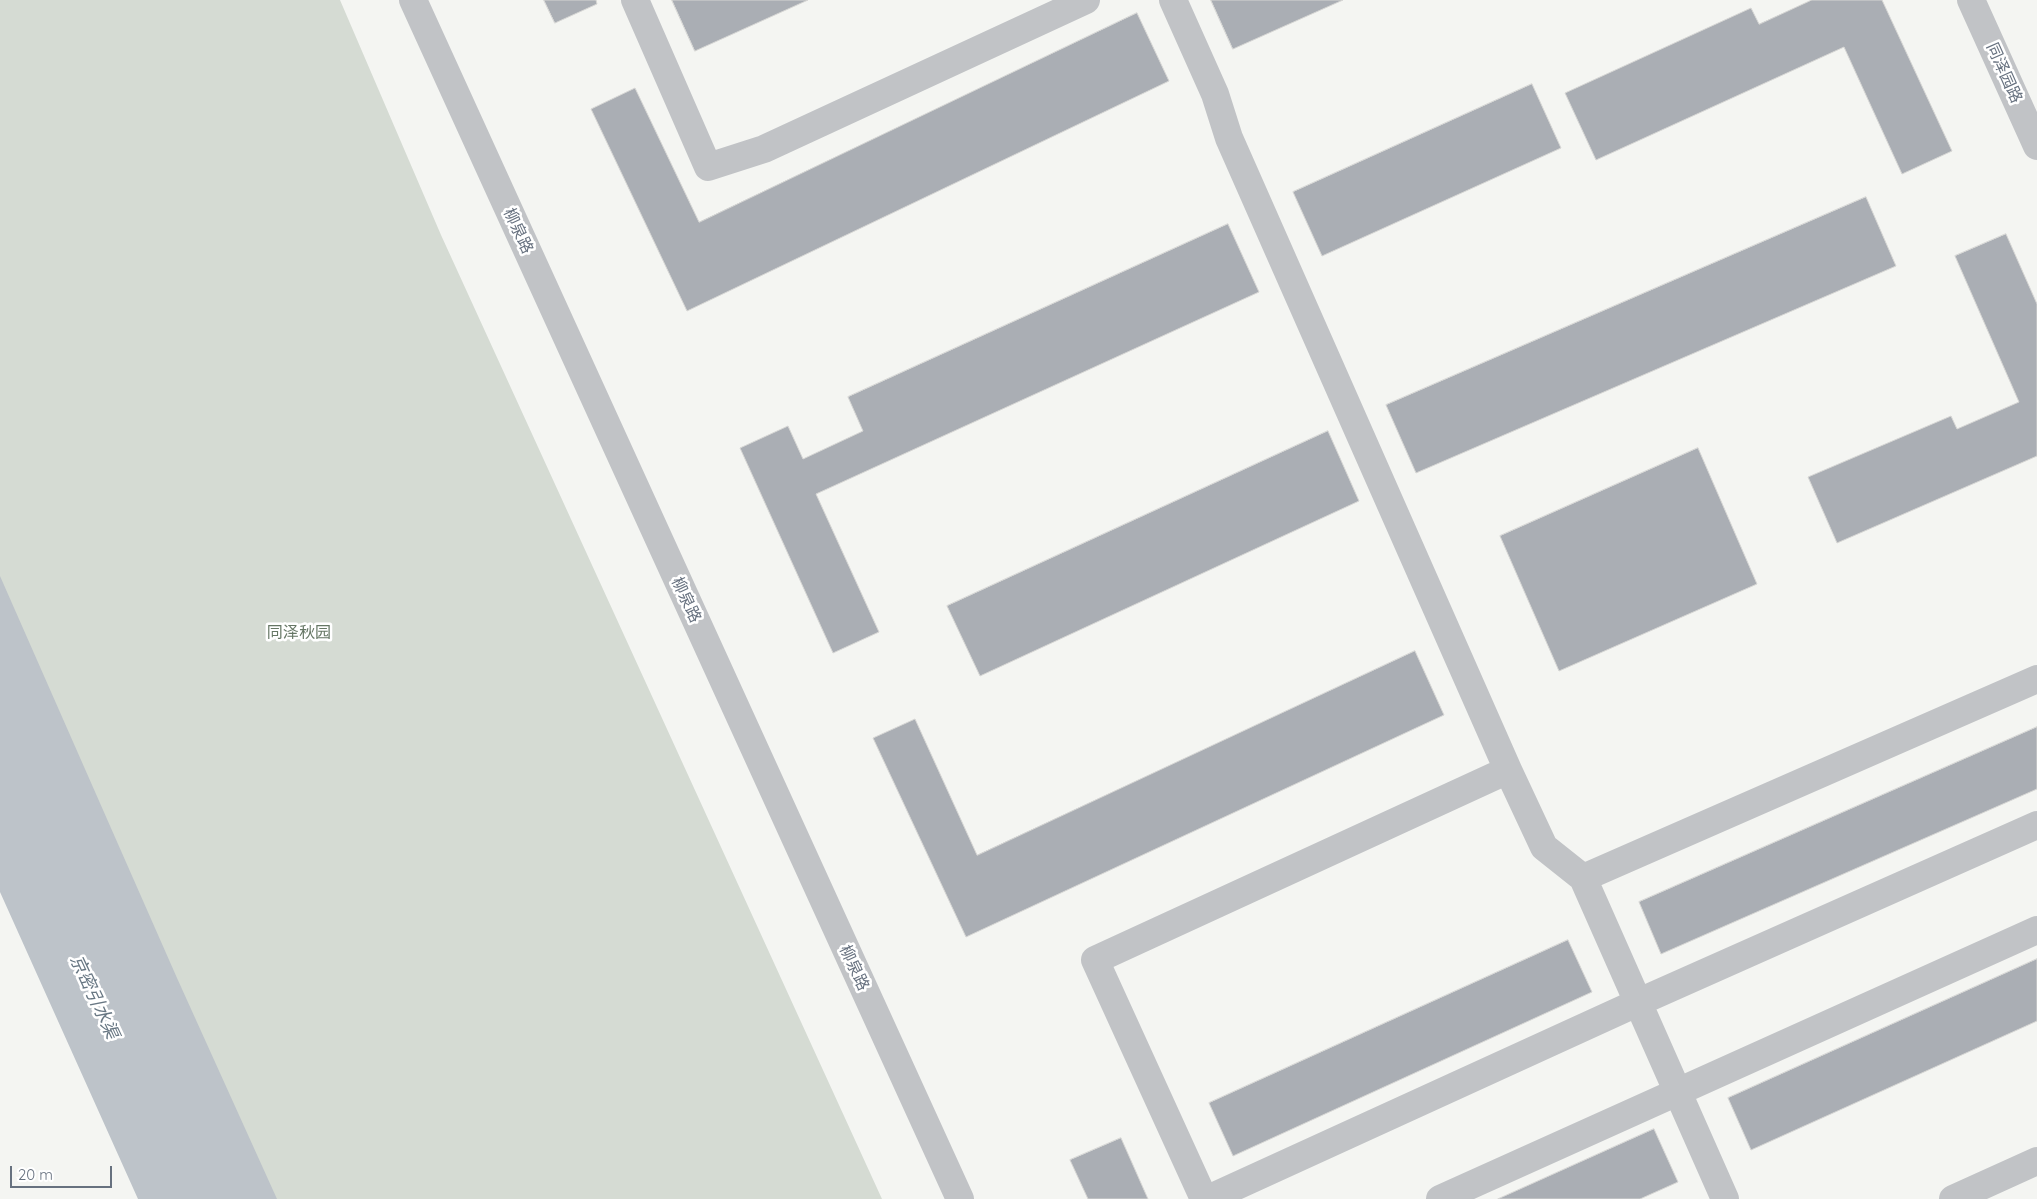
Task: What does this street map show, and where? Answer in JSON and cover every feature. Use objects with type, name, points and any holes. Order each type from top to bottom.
[{"type":"street","name":"柳泉路","points":[[413,0],[960,1199]]},
{"type":"street","points":[[635,0],[708,167],[764,149],[1086,0]]},
{"type":"street","points":[[1173,0],[1215,94],[1229,138],[1508,770],[1544,847],[1583,878],[1725,1199]]},
{"type":"street","name":"同泽园路","points":[[1971,0],[2037,146]]},
{"type":"street","points":[[1583,878],[2037,679]]},
{"type":"street","points":[[1204,1199],[1096,960],[1508,770]]},
{"type":"street","points":[[1208,1199],[1638,1002],[2037,825]]},
{"type":"street","points":[[1440,1199],[2037,930]]},
{"type":"street","points":[[1953,1199],[2037,1161]]},
{"type":"green space","name":"同泽秋园","points":[[0,0],[340,0],[441,235],[882,1199],[236,1199],[0,690]]},
{"type":"water","name":"京密引水渠","points":[[0,576],[177,978],[277,1199],[138,1199],[0,892]]},
{"type":"building","points":[[544,0],[596,0],[597,4],[555,23]]},
{"type":"building","points":[[672,0],[808,0],[695,51]]},
{"type":"building","points":[[1211,0],[1343,0],[1233,49]]},
{"type":"building","points":[[1812,0],[1882,0],[1952,151],[1902,174],[1844,47],[1596,160],[1565,93],[1751,8],[1759,24]]},
{"type":"building","points":[[1137,13],[1169,81],[687,311],[591,109],[635,88],[699,222]]},
{"type":"building","points":[[1532,84],[1561,148],[1322,256],[1293,192]]},
{"type":"building","points":[[1866,197],[1896,266],[1416,473],[1386,405]]},
{"type":"building","points":[[1228,224],[1259,292],[816,494],[879,632],[833,653],[740,448],[788,426],[803,459],[863,431],[848,397]]},
{"type":"building","points":[[2006,234],[2037,304],[2037,456],[1837,543],[1808,477],[1951,416],[1957,429],[2019,402],[1955,256]]},
{"type":"building","points":[[1328,431],[1359,501],[980,676],[947,606]]},
{"type":"building","points":[[1698,448],[1757,584],[1559,671],[1500,536]]},
{"type":"building","points":[[1415,651],[1444,715],[966,937],[873,738],[915,719],[977,855]]},
{"type":"building","points":[[2037,727],[2037,789],[1661,954],[1639,902]]},
{"type":"building","points":[[1568,940],[1592,992],[1233,1156],[1209,1103]]},
{"type":"building","points":[[2037,959],[2037,1021],[1751,1150],[1728,1098]]},
{"type":"building","points":[[1654,1129],[1678,1182],[1640,1199],[1498,1199]]},
{"type":"building","points":[[1121,1138],[1148,1199],[1088,1199],[1070,1160]]}]
